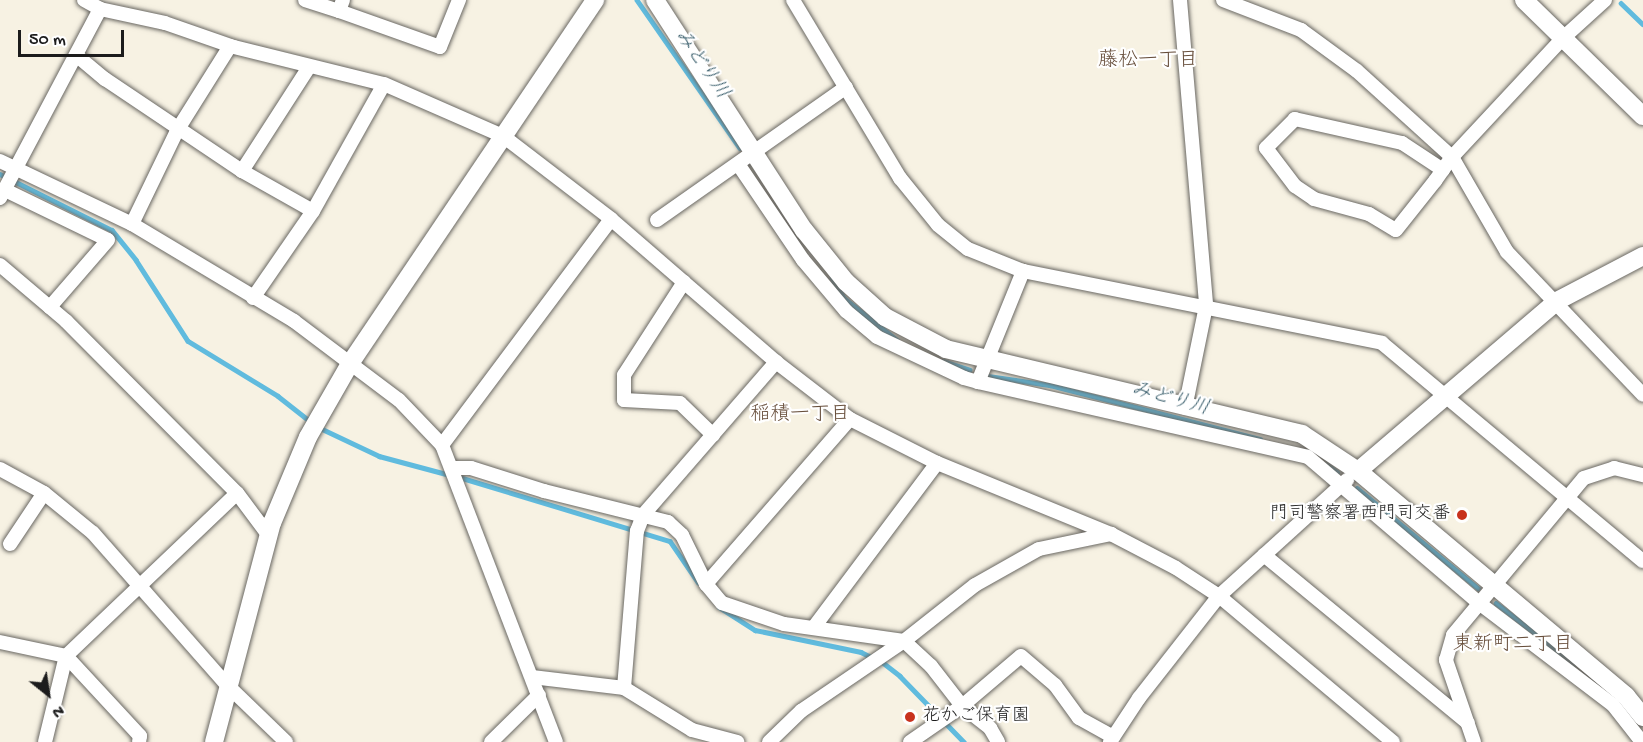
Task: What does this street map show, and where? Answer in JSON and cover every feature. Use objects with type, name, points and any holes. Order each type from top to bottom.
[{"type":"street","points":[[84,0],[100,9],[165,23],[230,46],[384,84],[503,136],[611,219],[776,362],[850,419],[937,463],[1111,534],[1219,596],[1394,742]]},
{"type":"street","points":[[305,0],[341,5],[440,47],[459,0]]},
{"type":"street","points":[[214,742],[227,685],[269,536],[308,437],[351,362],[595,0]]},
{"type":"street","points":[[655,0],[756,152],[804,230],[846,282],[885,317],[946,349],[1185,408],[1302,434],[1358,471],[1626,696],[1643,717]]},
{"type":"street","points":[[793,0],[900,178],[938,225],[968,249],[1023,272],[1206,306],[1382,343],[1643,561]]},
{"type":"street","points":[[1180,0],[1206,306],[1185,408]]},
{"type":"street","points":[[1223,0],[1301,30],[1357,71],[1452,157],[1507,252],[1557,301],[1643,394]]},
{"type":"street","points":[[1524,0],[1643,116]]},
{"type":"street","points":[[1443,170],[1402,143],[1295,119],[1266,148],[1295,186],[1314,199],[1370,214],[1396,230],[1443,170],[1452,157],[1563,39],[1605,0]]},
{"type":"street","points":[[50,307],[108,240],[2,194],[100,9]]},
{"type":"street","points":[[132,224],[178,129],[230,46]]},
{"type":"street","points":[[76,55],[178,129],[242,171],[313,211]]},
{"type":"street","points":[[242,171],[309,67]]},
{"type":"street","points":[[253,298],[313,211],[384,84]]},
{"type":"street","points":[[657,220],[846,87]]},
{"type":"street","points":[[0,160],[132,224],[294,321],[399,400],[442,445],[453,468],[556,742]]},
{"type":"street","points":[[738,164],[803,260],[846,310],[877,337],[916,359],[978,382],[1308,457],[1479,603],[1612,705],[1641,742]]},
{"type":"street","points":[[442,445],[611,219]]},
{"type":"street","points":[[910,742],[962,706],[1021,656],[1055,685],[1079,718],[1112,739],[1219,596],[1264,555],[1358,471],[1448,397],[1557,301],[1643,256]]},
{"type":"street","points":[[0,265],[50,307],[237,493],[269,536]]},
{"type":"street","points":[[978,382],[1023,272]]},
{"type":"street","points":[[684,282],[624,375],[624,400],[680,403],[713,435]]},
{"type":"street","points":[[624,688],[637,531],[643,515],[776,362]]},
{"type":"street","points":[[706,584],[850,419]]},
{"type":"street","points":[[814,627],[937,463]]},
{"type":"street","points":[[453,468],[471,468],[668,522],[682,535],[706,584],[722,603],[784,624],[904,641],[931,666],[962,706],[990,728],[998,742]]},
{"type":"street","points":[[1474,742],[1470,724],[1446,660],[1453,635],[1584,478],[1614,468],[1643,475]]},
{"type":"street","points":[[0,469],[44,493],[93,533],[227,685],[286,742]]},
{"type":"street","points":[[10,543],[44,493]]},
{"type":"street","points":[[45,742],[66,656],[140,588],[237,493]]},
{"type":"street","points":[[769,742],[801,711],[904,641],[975,585],[1039,549],[1111,534]]},
{"type":"street","points":[[1264,555],[1470,724]]},
{"type":"street","points":[[0,642],[66,656],[140,736],[139,742]]},
{"type":"street","points":[[532,676],[624,688],[692,730],[737,742]]},
{"type":"street","points":[[491,742],[539,695]]},
{"type":"waterway","name":"みどり川","points":[[637,0],[740,148]]},
{"type":"waterway","points":[[1621,3],[1643,24]]},
{"type":"waterway","points":[[0,174],[112,230],[136,260],[188,341],[278,396],[311,422]]},
{"type":"waterway","name":"みどり川","points":[[832,278],[844,298],[897,340]]},
{"type":"waterway","name":"みどり川","points":[[943,361],[970,370]]},
{"type":"waterway","name":"みどり川","points":[[988,376],[1050,385],[1260,439]]},
{"type":"waterway","points":[[318,427],[379,456],[450,475]]},
{"type":"waterway","name":"みどり川","points":[[1326,464],[1337,472]]},
{"type":"waterway","points":[[459,477],[670,541],[698,582]]},
{"type":"waterway","name":"みどり川","points":[[1357,488],[1478,588]]},
{"type":"waterway","name":"みどり川","points":[[1496,603],[1575,664]]},
{"type":"waterway","points":[[719,607],[755,630],[861,652],[873,658]]},
{"type":"waterway","points":[[881,661],[900,676],[964,742]]},
{"type":"place","name":"門司警察署西門司交番","points":[[1462,515]]},
{"type":"place","name":"花かご保育園","points":[[910,717]]},
{"type":"district","name":"藤松一丁目","points":[[1148,61]]},
{"type":"district","name":"稲積一丁目","points":[[800,415]]},
{"type":"district","name":"東新町二丁目","points":[[1513,645]]}]
